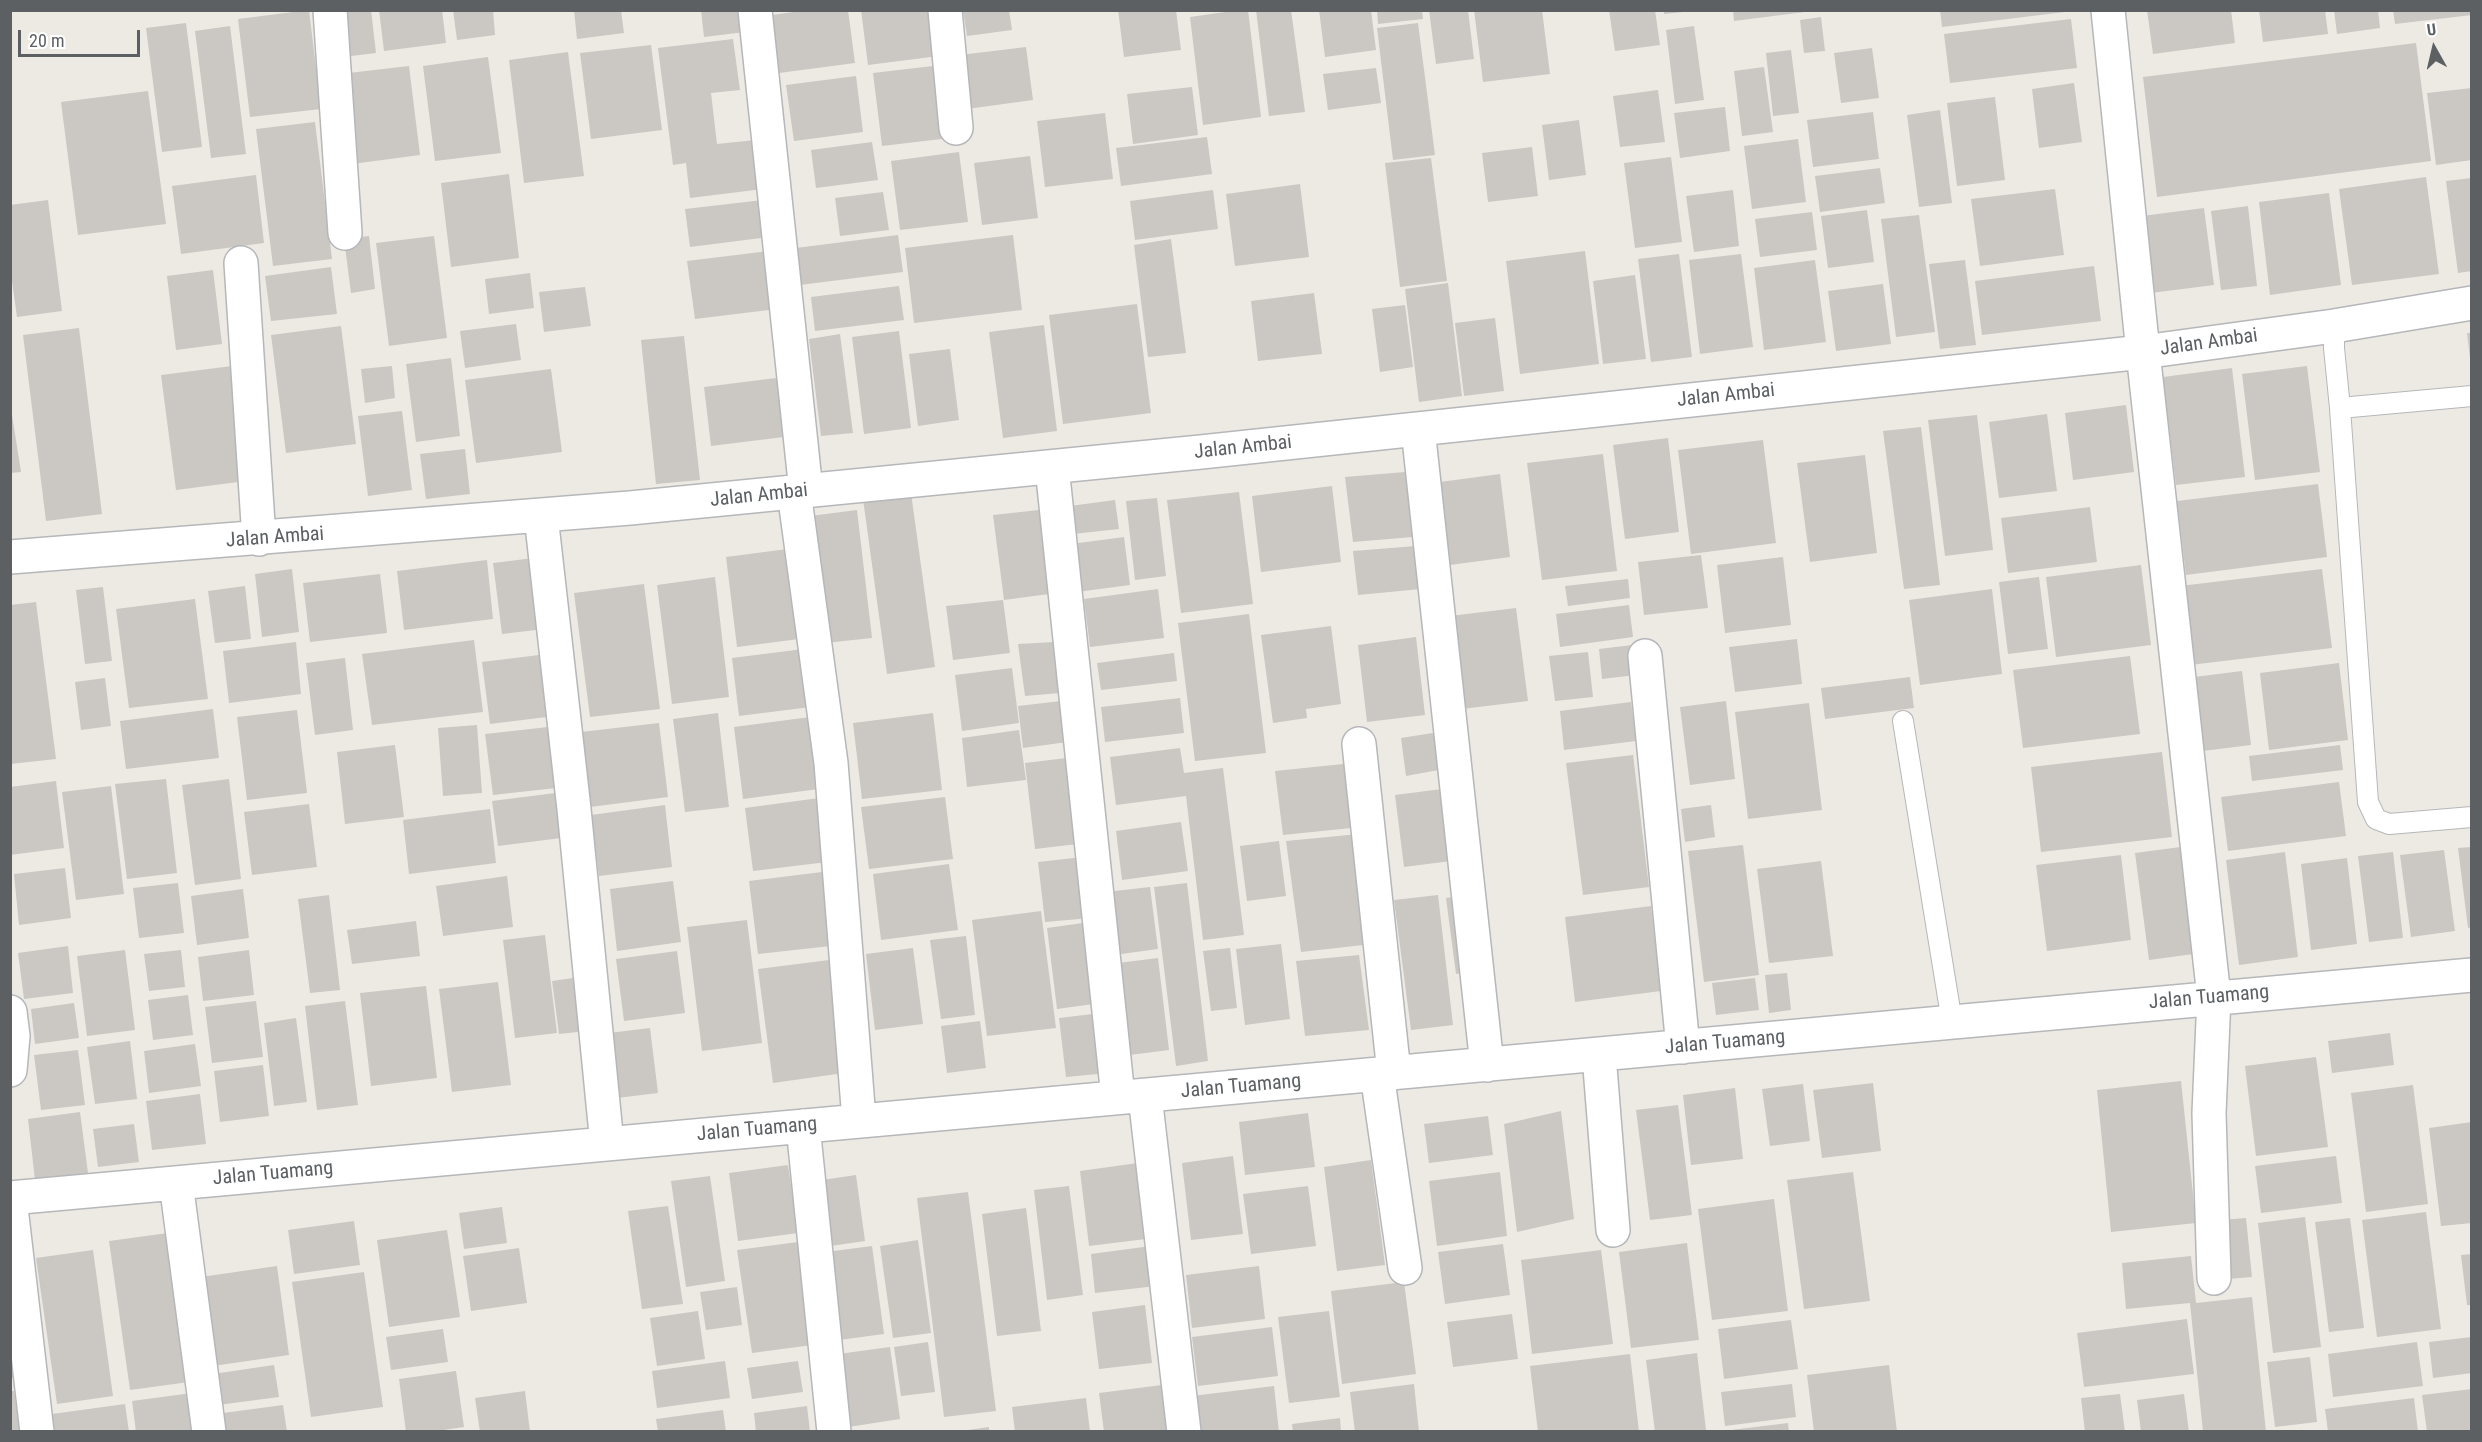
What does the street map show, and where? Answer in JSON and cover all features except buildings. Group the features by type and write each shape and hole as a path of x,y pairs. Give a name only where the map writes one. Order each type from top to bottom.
{"street":[{"path":"330,10 345,233"},
{"path":"755,10 800,491 831,763 859,1120"},
{"path":"945,10 956,128"},
{"path":"2108,10 2214,997 2209,1113 2214,1278"},
{"path":"242,263 259,539"},
{"name":"Jalan Ambai","path":"10,557 541,516 1418,429 2143,352 2334,326 2472,303"},
{"path":"1418,429 1486,1065"},
{"path":"1052,466 1131,1097 1184,1431"},
{"path":"541,516 574,809 607,1144"},
{"path":"1645,656 1683,1047"},
{"path":"1359,744 1385,1074 1405,1268"},
{"name":"Jalan Tuamang","path":"10,1199 2472,975"},
{"path":"10,1012 13,1036 10,1070"},
{"path":"1599,1055 1613,1230"},
{"path":"803,1126 834,1431"},
{"path":"176,1183 209,1431"},
{"path":"10,1199 37,1431"}],"lane":[{"path":"2334,326 2368,802 2376,819 2389,824 2472,817"},
{"path":"2340,408 2472,396"},
{"path":"1903,721 1952,1022"}]}
